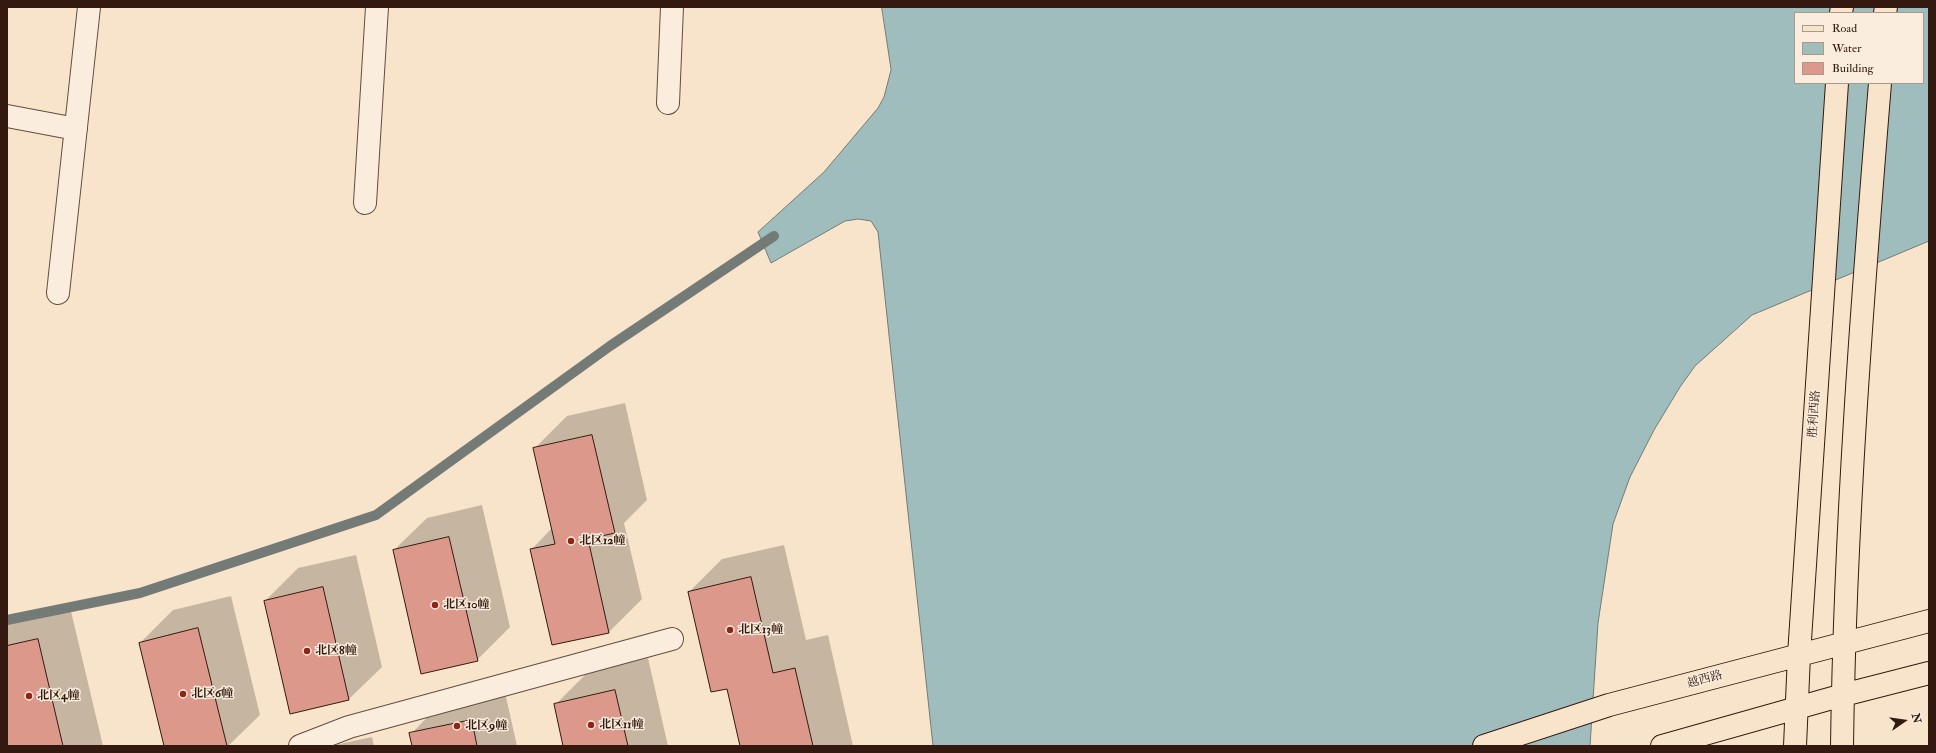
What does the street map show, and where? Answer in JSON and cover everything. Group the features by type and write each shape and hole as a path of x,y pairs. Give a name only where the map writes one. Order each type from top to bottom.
{"main road":[{"name":"胜利西路","path":"1795,746 1799,655 1837,84"},
{"path":"1842,746 1845,642 1861,314 1880,84"},
{"name":"越西路","path":"1484,746 1609,705 1929,621"},
{"path":"1662,746 1843,695 1929,673"}],"street":[{"path":"58,293 89,7"},
{"path":"365,203 377,7"},
{"path":"668,103 672,7"},
{"path":"7,116 76,129"},
{"path":"300,746 349,727 672,639"}],"water":[{"path":"882,7 1929,7 1929,241 1752,315 1695,366 1680,387 1654,430 1630,477 1613,524 1598,623 1590,746 933,746 878,232 871,221 858,219 845,221 771,263 758,232 824,172 878,108 884,97 891,70"}],"building":[{"name":"北区12幢","path":"592,435 615,533 588,539 609,633 552,645 530,549 555,544 533,448"},
{"name":"北区10幢","path":"449,537 478,661 421,674 393,550"},
{"name":"北区13幢","path":"751,577 773,673 795,668 813,746 740,746 727,689 711,692 688,592"},
{"name":"北区8幢","path":"323,587 349,700 290,714 264,601"},
{"name":"北区6幢","path":"198,628 227,746 164,746 139,643"},
{"name":"北区4幢","path":"38,639 63,746 7,746 7,646"},
{"name":"北区11幢","path":"615,690 628,746 563,746 554,704"},
{"name":"北区9幢","path":"472,720 477,746 412,746 409,733"}],"waterway":[{"path":"7,620 140,593 376,515 610,346 774,236"}],"place":[{"name":"北区12幢","path":"571,541"},
{"name":"北区10幢","path":"435,605"},
{"name":"北区13幢","path":"730,630"},
{"name":"北区8幢","path":"307,651"},
{"name":"北区6幢","path":"183,694"},
{"name":"北区4幢","path":"29,696"},
{"name":"北区11幢","path":"591,725"},
{"name":"北区9幢","path":"457,726"}]}
